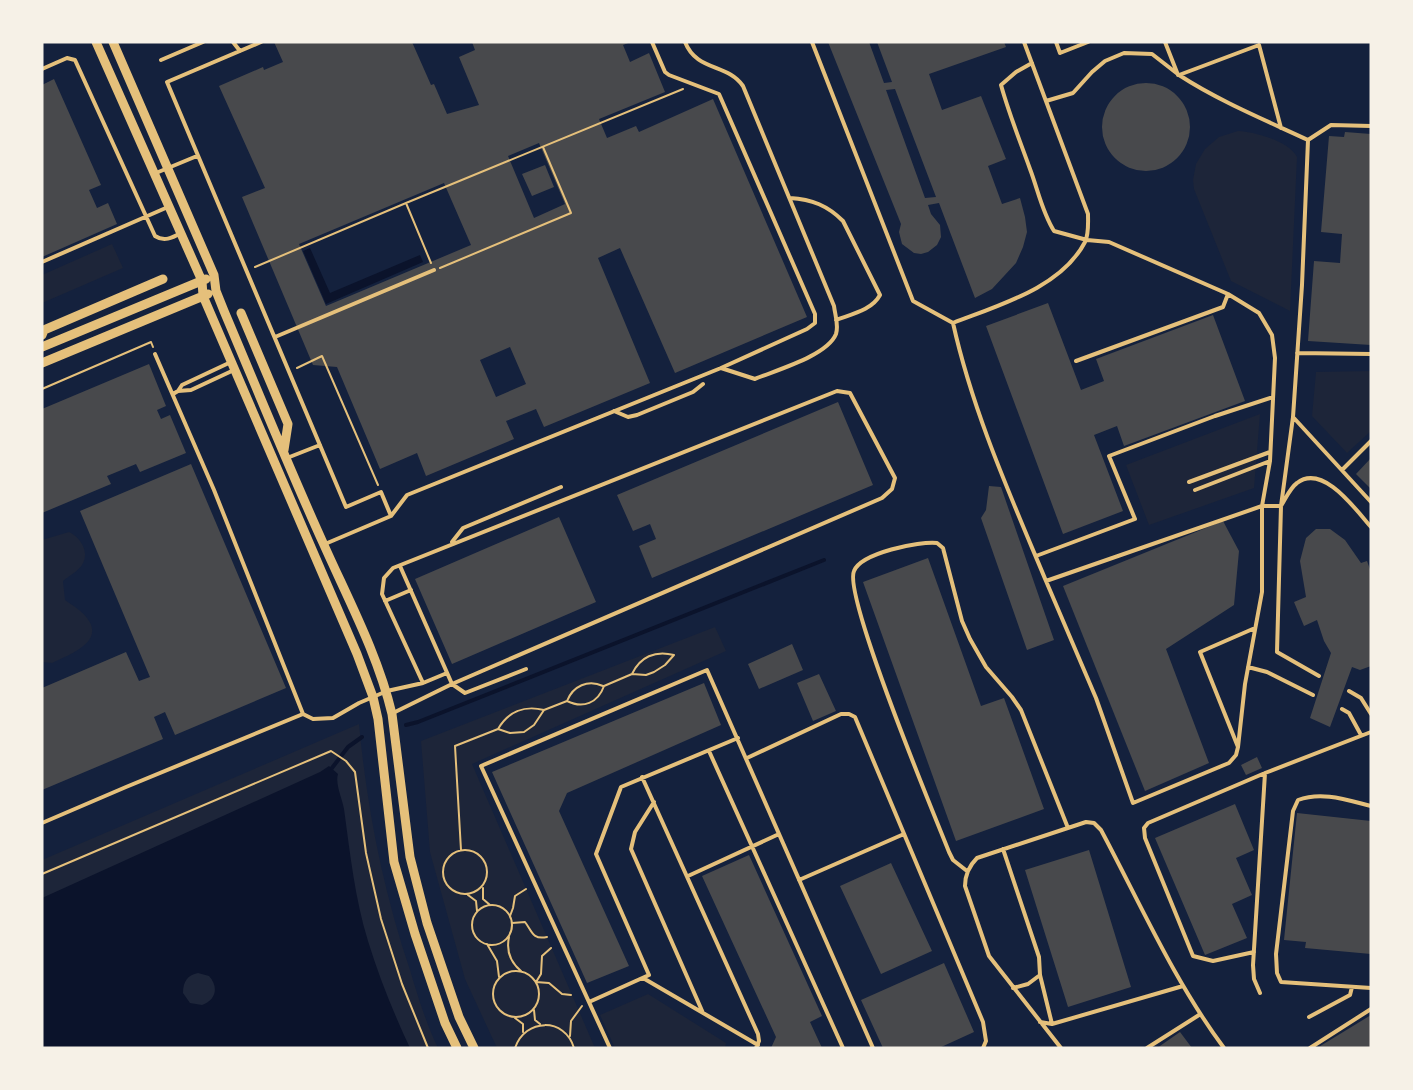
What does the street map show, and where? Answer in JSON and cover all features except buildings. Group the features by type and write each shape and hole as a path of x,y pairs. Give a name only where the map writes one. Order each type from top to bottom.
{"street":[{"path":"96,42 202,281 203,296 357,654 373,697 378,719 394,862 445,1023 457,1048"},
{"path":"113,42 214,275 216,291 387,691 410,857 428,923 459,1017 474,1048"},
{"path":"42,347 214,275"},
{"path":"42,335 44,330 163,279"},
{"path":"42,363 216,291"},
{"path":"241,313 288,424 285,454"}],"lane":[{"path":"161,60 203,42"},
{"path":"233,42 240,51"},
{"path":"261,42 254,43 167,82 346,507 381,492 391,516"},
{"path":"324,544 391,516 407,495 721,368 807,329 815,323 815,314 718,94 665,72 652,42"},
{"path":"685,42 696,59 732,75 743,86 834,306 838,326 836,335 818,353 755,379 721,368"},
{"path":"812,42 913,301 953,323 960,353 998,466 1096,698 1132,803 1229,763 1236,755 1248,667 1262,592 1262,506 1270,461 1275,358 1272,335 1259,313 1228,294 1109,242 1087,240 1054,231 1046,217 1001,85 1016,72 1032,63"},
{"path":"953,323 1027,294 1069,265 1087,240 1088,214 1024,42"},
{"path":"1056,42 1060,53 1088,42"},
{"path":"1165,42 1179,75"},
{"path":"1179,75 1258,43 1281,128"},
{"path":"1046,101 1073,93 1105,61 1124,53 1152,54 1199,88 1308,140"},
{"path":"42,69 67,58 75,60 155,236 165,240 181,233"},
{"path":"1308,140 1331,125 1371,126"},
{"path":"1308,140 1293,417 1281,506 1277,652 1319,676"},
{"path":"154,174 197,156"},
{"path":"790,198 819,203 843,221 880,295 868,308 836,320"},
{"path":"42,262 169,207"},
{"path":"275,338 434,270"},
{"path":"1076,361 1223,307 1228,294"},
{"path":"1297,353 1371,354"},
{"path":"156,354 175,393 303,714 313,719 333,718 387,691 423,683 447,673"},
{"path":"175,393 191,390 233,366"},
{"path":"175,393 182,385 233,366"},
{"path":"614,411 628,417 637,415 693,392 704,384"},
{"path":"392,714 452,684 882,498 892,489 895,478 850,393 837,391 393,568 384,578 381,589 423,683"},
{"path":"1036,556 1135,519 1109,456 1273,397"},
{"path":"1293,417 1371,502"},
{"path":"1342,470 1371,441"},
{"path":"285,454 320,445"},
{"path":"1189,482 1270,452"},
{"path":"1195,490 1270,461"},
{"path":"1281,506 1298,481 1320,478 1340,493 1371,527"},
{"path":"450,545 463,528 561,487"},
{"path":"1047,581 1262,506 1281,506"},
{"path":"967,871 953,860 948,852 867,642 852,577 857,565 882,553 919,542 941,545 945,552 962,621 970,639 986,667 1021,710 1068,828"},
{"path":"400,566 452,684 465,693 526,669"},
{"path":"385,602 411,590"},
{"path":"1238,747 1200,652 1255,628"},
{"path":"1248,667 1267,672 1313,695"},
{"path":"610,1048 481,766 707,670 873,1048"},
{"path":"1349,691 1361,698 1371,714"},
{"path":"1342,709 1349,713 1361,735"},
{"path":"42,823 303,714"},
{"path":"747,758 841,714 855,717 984,1022 986,1041 983,1048"},
{"path":"1254,952 1213,961 1194,956 1145,838 1144,828 1148,823 1265,773 1371,732"},
{"path":"589,1002 649,975 596,854 621,787 738,738"},
{"path":"709,751 843,1048"},
{"path":"1260,993 1254,979 1254,952 1265,773"},
{"path":"642,777 758,1034 757,1046 642,978"},
{"path":"1371,806 1334,797 1309,796 1298,800 1293,811 1276,954 1277,973 1281,982 1371,988"},
{"path":"654,802 635,832 631,849 703,1013"},
{"path":"1061,1048 989,956 965,886 967,871 977,858 1086,822 1094,823 1101,830 1199,1015 1224,1048"},
{"path":"688,876 778,834"},
{"path":"799,880 904,834"},
{"path":"1003,849 1039,957 1040,975 1052,1024"},
{"path":"1013,988 1028,984 1040,975"},
{"path":"1039,1022 1052,1024 1183,986"},
{"path":"1310,1017 1350,995 1352,987"},
{"path":"1310,1048 1371,1009"},
{"path":"1147,1048 1199,1015"}],"path":[{"path":"247,271 694,84"},
{"path":"406,203 434,270 571,213 543,147"},
{"path":"42,389 151,342 156,354"},
{"path":"312,362 322,356 381,492"},
{"path":"567,701 572,691 582,684 593,683 604,686 632,674 646,675 660,670 674,655 660,653 647,657 638,664 632,674"},
{"path":"461,850 454,747 498,729 506,718 516,711 530,708 544,710 567,701 578,705 590,703 599,696 604,686"},
{"path":"498,729 510,733 524,732 534,726 544,710"},
{"path":"42,874 322,753 331,751 337,753 355,772 357,778 366,853 381,919 402,984 428,1048"},
{"path":"490,905 483,898 483,886 488,874 486,862 477,853 461,850 448,858 443,876 449,887 466,894 478,905 473,919 473,932 481,942 487,944 499,944 509,935"},
{"path":"466,894 473,893 483,886"},
{"path":"510,916 515,896 525,889"},
{"path":"476,914 490,905 501,907 510,916 512,923 507,942 509,955 516,967 536,982 539,995 533,1016 540,1024"},
{"path":"512,923 525,922 532,935 539,938 547,937"},
{"path":"487,944 496,961 499,977 492,993 495,1004 502,1013 523,1024 522,1035"},
{"path":"536,982 541,974 542,956 551,948"},
{"path":"499,977 510,971 521,971"},
{"path":"536,982 549,984 562,994 571,995"},
{"path":"574,1048 570,1038 570,1027 574,1016 583,1005 589,1002"},
{"path":"513,1017 525,1015 535,1007"},
{"path":"515,1048 522,1035 533,1026 540,1024 554,1025 570,1038"}],"shaded area":[{"path":"1238,131 1262,135 1279,142 1293,151 1297,157 1290,311 1231,281 1194,189 1196,164 1205,149 1219,137"},
{"path":"112,244 123,268 42,303 42,275"},
{"path":"310,248 330,293 420,255 423,262 326,304 303,251"},
{"path":"1371,371 1371,431 1347,453 1312,416 1316,372"},
{"path":"1260,414 1254,488 1149,525 1126,465"},
{"path":"69,532 83,546 85,555 80,567 63,581 65,600 87,618 92,626 92,634 88,641 75,652 52,663 42,662 42,540"},
{"path":"715,627 726,651 472,764 595,1048 497,1048 465,979 430,852 421,741"},
{"path":"359,724 377,849 384,879 419,1000 438,1048 42,1048 42,860"},
{"path":"329,766 338,774 338,787 344,809 353,876 363,925 382,982 410,1048 42,1048 42,898","holes":["198,973 209,976 215,989 213,997 202,1005 190,1003 183,993 187,979"]},
{"path":"648,994 726,1043 725,1048 615,1048 600,1015"}],"waterway":[{"path":"406,725 824,560"},
{"path":"332,768 348,747 362,737"}]}
